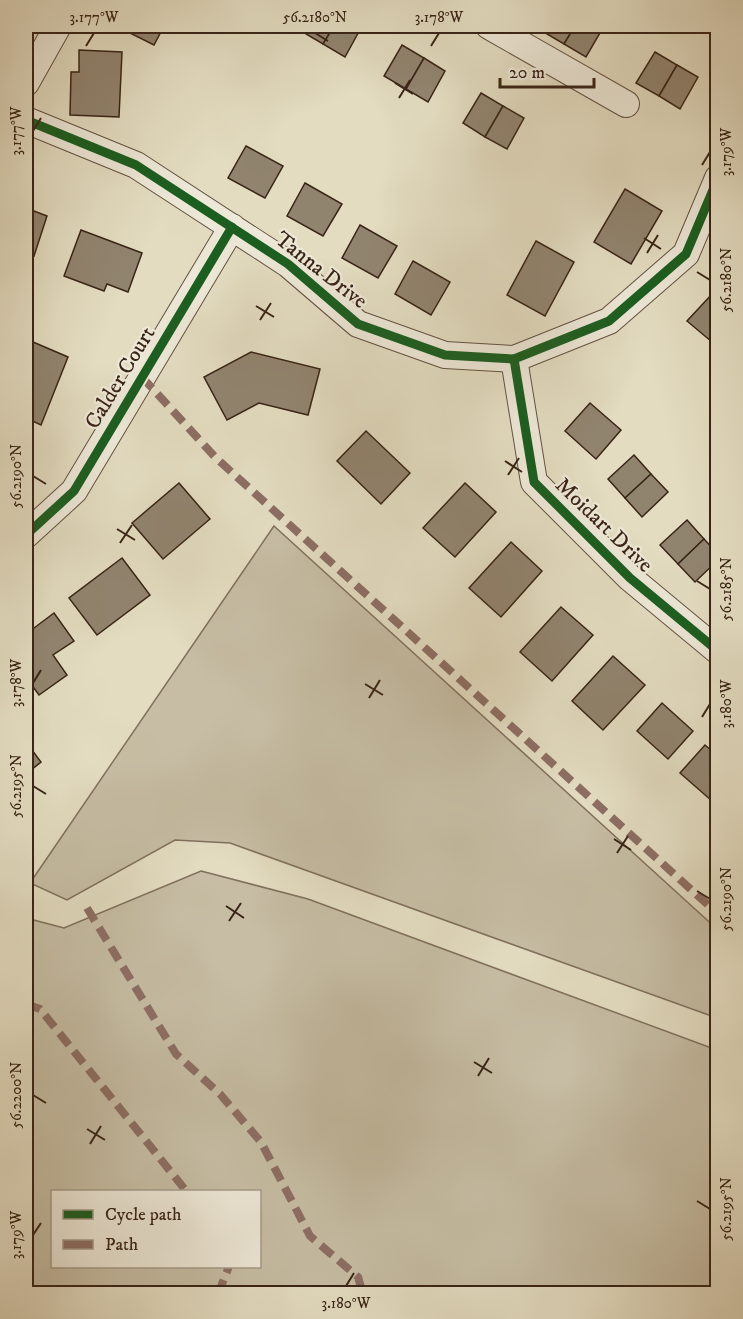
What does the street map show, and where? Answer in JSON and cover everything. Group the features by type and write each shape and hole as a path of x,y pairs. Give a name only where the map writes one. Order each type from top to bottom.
{"street":[{"path":"26,83 57,26"},
{"path":"489,26 626,104"},
{"name":"Tanna Drive","path":"26,120 136,165 288,264 358,324 444,355 514,359 609,321 686,254 717,178"},
{"name":"Calder Court","path":"26,535 74,490 232,227"},
{"name":"Moidart Drive","path":"514,359 534,482 630,578 717,651"}],"shaded area":[{"path":"274,526 717,929 717,1018 230,843 175,840 67,900 30,883"},
{"path":"201,871 308,899 717,1050 717,1293 26,1293 26,918 64,928"}],"building":[{"path":"116,26 164,26 154,45"},
{"path":"304,26 334,26 323,44 301,31"},
{"path":"334,26 362,26 345,57 323,44"},
{"path":"546,26 575,26 564,44 542,31"},
{"path":"575,26 604,26 586,57 564,44"},
{"path":"402,45 424,58 406,89 384,76"},
{"path":"79,50 122,52 119,117 70,115 71,72 79,72"},
{"path":"655,52 677,65 659,96 636,83"},
{"path":"424,58 445,71 428,102 406,89"},
{"path":"677,65 698,77 680,109 659,96"},
{"path":"481,93 503,106 485,137 463,123"},
{"path":"503,106 524,118 507,149 485,137"},
{"path":"246,146 283,166 265,198 228,178"},
{"path":"305,183 342,204 323,236 287,216"},
{"path":"625,189 662,211 631,264 594,242"},
{"path":"26,208 47,216 34,256 26,253"},
{"path":"360,225 397,246 378,278 342,258"},
{"path":"81,230 142,253 128,292 107,284 104,291 64,276"},
{"path":"536,241 574,262 545,316 507,295"},
{"path":"413,261 450,282 431,315 395,294"},
{"path":"713,293 718,297 718,347 687,321"},
{"path":"26,339 68,357 41,425 26,418"},
{"path":"251,352 320,369 308,415 259,403 227,420 204,377"},
{"path":"590,403 621,430 596,459 565,431"},
{"path":"366,431 410,473 381,504 337,461"},
{"path":"634,455 651,474 625,498 608,479"},
{"path":"651,474 668,492 642,517 625,498"},
{"path":"179,483 210,519 163,559 132,523"},
{"path":"465,483 496,512 455,557 423,528"},
{"path":"687,520 704,539 678,564 660,545"},
{"path":"704,539 718,554 718,560 695,582 678,564"},
{"path":"511,542 542,571 501,617 469,588"},
{"path":"122,558 150,595 97,635 69,598"},
{"path":"561,607 593,635 552,681 520,652"},
{"path":"54,613 74,641 53,655 67,675 39,695 26,677 26,634"},
{"path":"613,656 645,685 603,730 572,701"},
{"path":"662,703 693,731 668,759 637,731"},
{"path":"26,742 41,762 26,774"},
{"path":"705,745 718,756 718,794 712,801 680,773"}],"marked path":[{"path":"142,377 215,457 718,914"},
{"path":"87,908 176,1054 220,1094 261,1142 310,1236 358,1277 363,1294"},
{"path":"26,1004 40,1009 185,1190"},
{"path":"218,1294 228,1268"}],"cycle path":[{"path":"26,120 136,165 288,264 358,324 445,355 514,359 609,321 686,254 718,178"},
{"path":"26,535 74,491 232,227"},
{"path":"514,359 534,482 630,578 718,651"}]}
